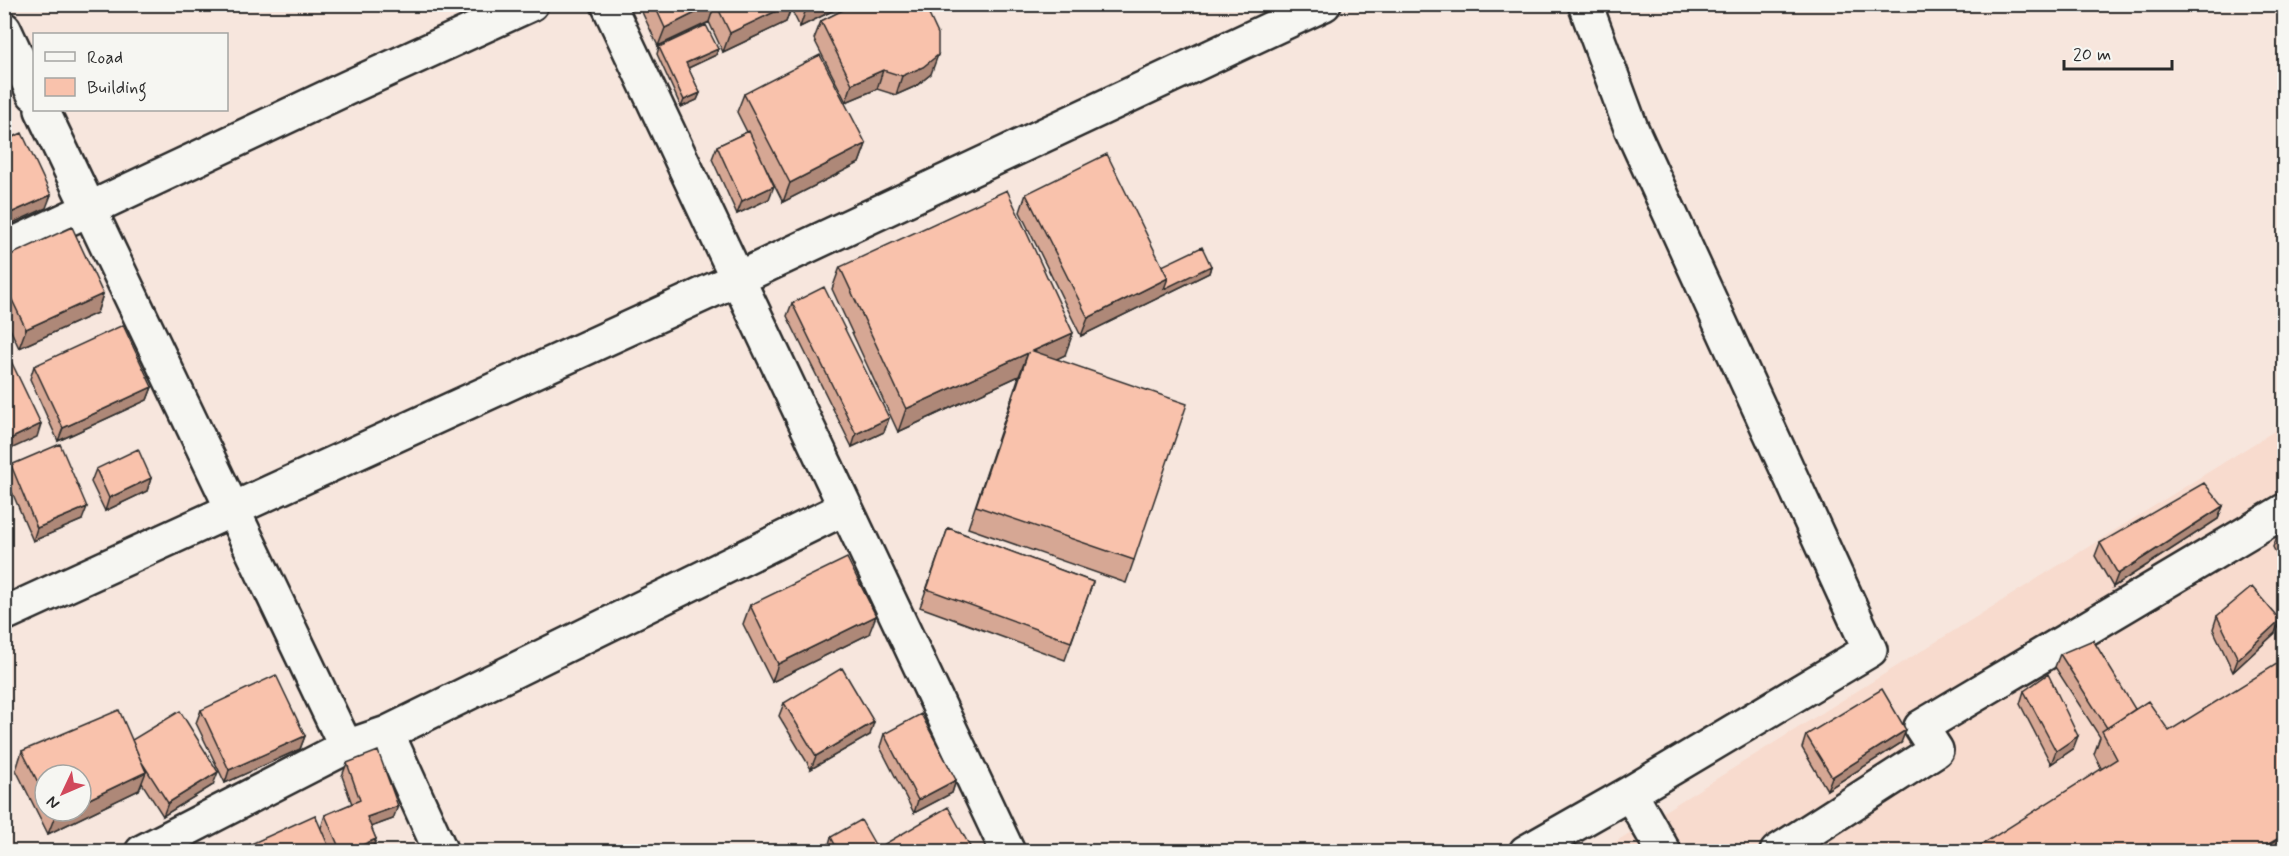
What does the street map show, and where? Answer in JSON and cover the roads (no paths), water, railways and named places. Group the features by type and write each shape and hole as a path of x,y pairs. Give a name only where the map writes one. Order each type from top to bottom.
{"street":[{"path":"4,249 531,4"},
{"path":"608,4 1008,852"},
{"path":"4,614 739,278 1324,4"},
{"path":"1526,852 1870,650 1631,128 1585,4"},
{"path":"4,29 33,92"},
{"path":"42,111 346,747"},
{"path":"142,852 346,747 387,733 845,508"},
{"path":"1777,852 1935,750 1921,727 2284,511"},
{"path":"387,733 441,852"},
{"path":"1630,793 1665,852"}]}
